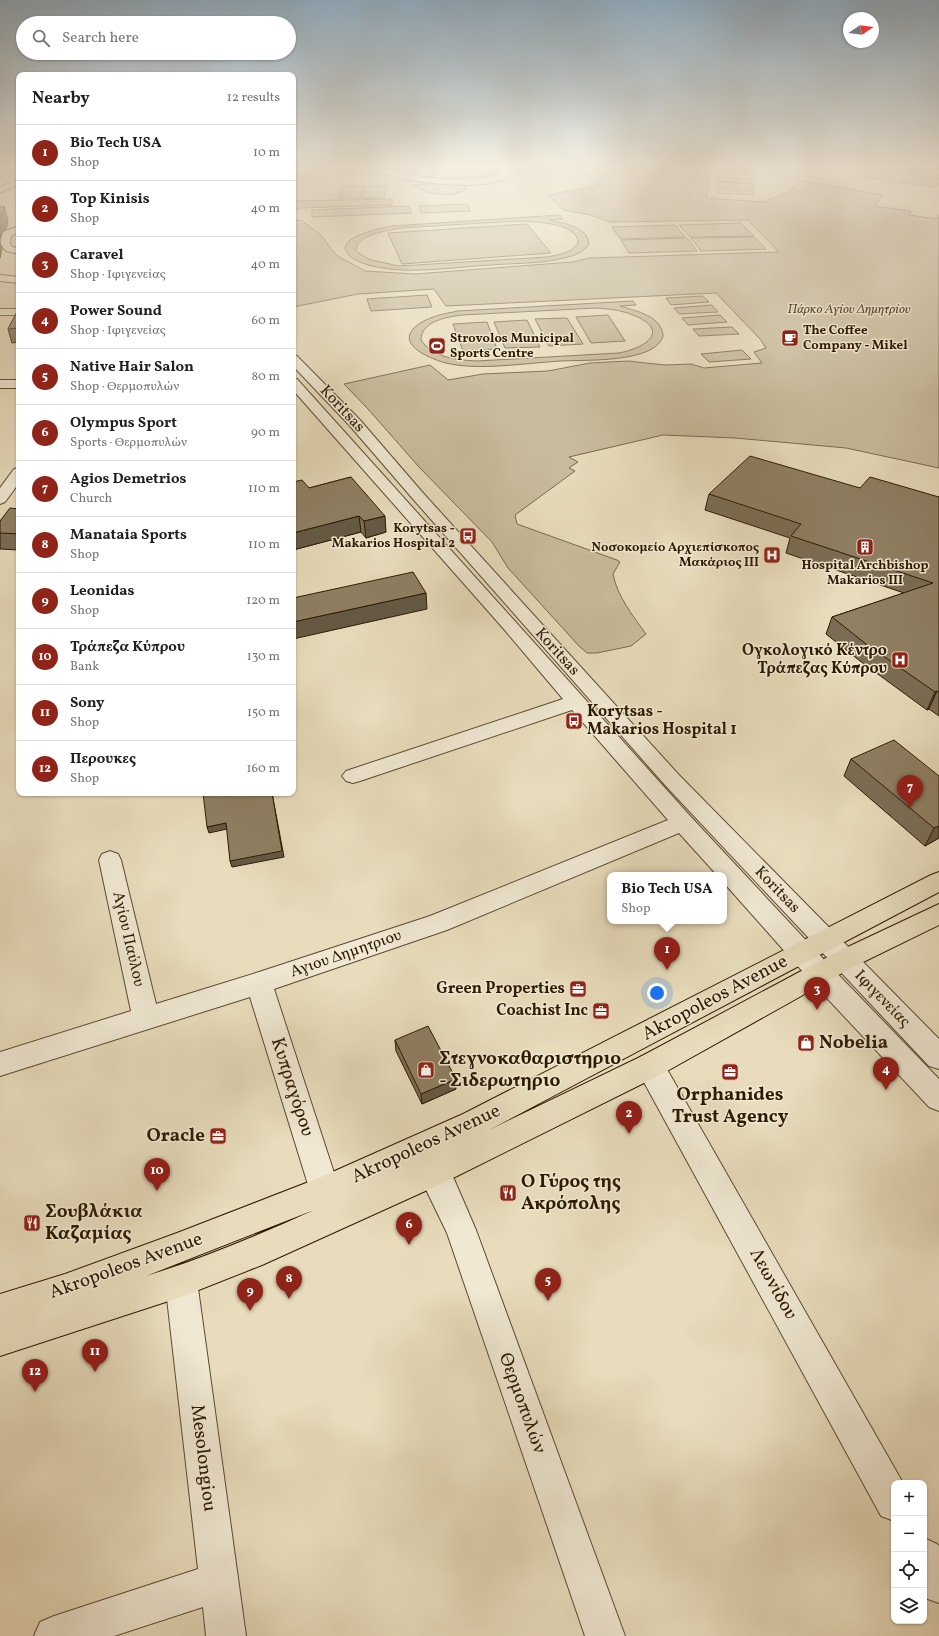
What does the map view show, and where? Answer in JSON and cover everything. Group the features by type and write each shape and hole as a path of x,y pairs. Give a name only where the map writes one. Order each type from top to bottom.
{"main road":[{"path":"825,940 939,881"},
{"name":"Akropoleos Avenue","path":"0,1310 73,1287 177,1249 325,1191 822,962 939,914"},
{"name":"Akropoleos Avenue","path":"0,1339 181,1281 251,1254 433,1173 650,1066 822,962"}],"street":[{"path":"5,241 5,244 9,250 16,251"},
{"path":"0,278 16,280"},
{"path":"0,312 16,312"},
{"name":"Koritsas","path":"296,362 356,423 418,496 672,780 825,940"},
{"path":"0,384 16,384"},
{"name":"Koritsas","path":"296,386 420,533 576,702 683,823 822,962"},
{"path":"0,499 16,476"},
{"path":"353,776 576,702"},
{"name":"Αγιου Δημητριου","path":"0,1064 259,983 438,923 683,823"},
{"name":"Αγίου Παύλου","path":"110,860 146,1018"},
{"name":"Ιφιγενείας","path":"825,940 822,962 939,1098"},
{"name":"Ιφιγενείας","path":"822,962 939,1057"},
{"name":"Κυπραγόρου","path":"259,983 325,1191"},
{"name":"Λεωνίδου","path":"650,1066 891,1498"},
{"name":"Θερμοπυλών","path":"433,1173 443,1190 461,1230 605,1636"},
{"name":"Mesolongiou","path":"181,1281 226,1636"},
{"path":"927,1562 939,1584"},
{"path":"54,1636 219,1582"}],"green space":[{"name":"Πάρκο Αγίου Δημητρίου","path":"296,241 326,241 336,255 365,271 415,274 572,262 590,258 779,252 769,241 939,241 939,468 846,448 735,438 663,435 569,457 578,462 569,468 575,471 515,515 517,524 620,562 613,574 615,582 626,606 646,634 631,646 597,653 587,653 579,646 508,568 492,542 419,467 344,384 430,365 448,380 483,374 548,371 590,363 628,361 665,365 691,364 704,368 762,363 754,352 766,348 760,339 716,293 446,306 434,289 358,294 296,306"},
{"path":"349,241 360,241 358,243 356,250 360,254 371,260 399,266 547,257 572,249 578,243 578,241 589,241 589,244 578,254 555,260 431,270 401,270 372,266 356,260 348,254 345,248"},
{"path":"392,241 541,241 551,253 402,264"},
{"path":"622,241 690,241 697,251 629,253"},
{"path":"694,241 758,241 766,249 701,251"},
{"path":"427,295 432,307 371,311 367,299"},
{"path":"703,296 709,302 671,305 666,298"},
{"path":"633,301 636,305 620,306 641,312 654,319 662,330 663,337 661,341 652,349 627,357 503,366 473,366 446,363 433,359 413,346 410,341 410,335 418,324 434,316 458,311","holes":["596,308 615,310 633,315 645,321 651,327 653,333 645,343 629,351 619,353 477,361 446,357 432,351 421,340 425,328 430,324 442,319 456,316"]},
{"path":"712,305 718,312 679,314 674,308"},
{"path":"608,315 625,341 591,343 576,317"},
{"path":"720,315 727,322 688,325 682,318"},
{"path":"567,318 583,344 549,346 535,319"},
{"path":"527,320 540,347 505,348 494,322"},
{"path":"487,322 497,349 463,351 453,324"},
{"path":"732,327 739,334 699,336 693,329"},
{"path":"742,350 751,359 709,362 701,354"}],"building":[{"path":"16,314 16,328 8,329"},
{"path":"750,456 860,488 870,477 939,497 939,692 935,692 866,644 832,617 933,583 791,536 801,524 709,494"},
{"path":"351,477 385,516 364,521 359,516 296,532 296,481 302,480 309,488"},
{"path":"10,508 16,509 16,534 0,533 0,521"},
{"path":"413,572 426,593 296,621 296,597"},
{"path":"894,740 939,776 939,826 934,828 851,759"},
{"path":"203,796 273,796 282,851 230,861 226,823 207,827"},
{"name":"Στεγνοκαθαριστηριο - Σιδερωτηριο","path":"428,1026 456,1079 421,1094 395,1040"}],"place":[{"name":"The Coffee Company - Mikel","path":"790,338"},
{"name":"Strovolos Municipal Sports Centre","path":"437,346"},
{"name":"Korytsas - Makarios Hospital 2","path":"468,536"},
{"name":"Hospital Archbishop Makarios III","path":"865,547"},
{"name":"Νοσοκομείο Αρχιεπίσκοπος Μακάριος ΙΙΙ","path":"772,555"},
{"name":"Ογκολογικό Κέντρο Τράπεζας Κύπρου","path":"900,660"},
{"name":"Korytsas - Makarios Hospital 1","path":"574,721"},
{"name":"Agios Demetrios","path":"910,808"},
{"name":"Bio Tech USA","path":"667,970"},
{"name":"Green Properties","path":"578,989"},
{"name":"Caravel","path":"817,1010"},
{"name":"Coachist Inc","path":"601,1011"},
{"name":"Nobelia","path":"806,1043"},
{"name":"Στεγνοκαθαριστηριο - Σιδερωτηριο","path":"426,1070"},
{"name":"Orphanides Trust Agency","path":"730,1072"},
{"name":"Power Sound","path":"886,1090"},
{"name":"Top Kinisis","path":"629,1134"},
{"name":"Oracle","path":"218,1136"},
{"name":"Τράπεζα Κύπρου","path":"157,1191"},
{"name":"Ο Γύρος της Ακρόπολης","path":"508,1193"},
{"name":"Σουβλάκια Καζαμίας","path":"32,1223"},
{"name":"Olympus Sport","path":"409,1245"},
{"name":"Manataia Sports","path":"289,1299"},
{"name":"Native Hair Salon","path":"548,1301"},
{"name":"Leonidas","path":"250,1311"},
{"name":"Sony","path":"95,1372"},
{"name":"Περουκες","path":"35,1392"}]}
